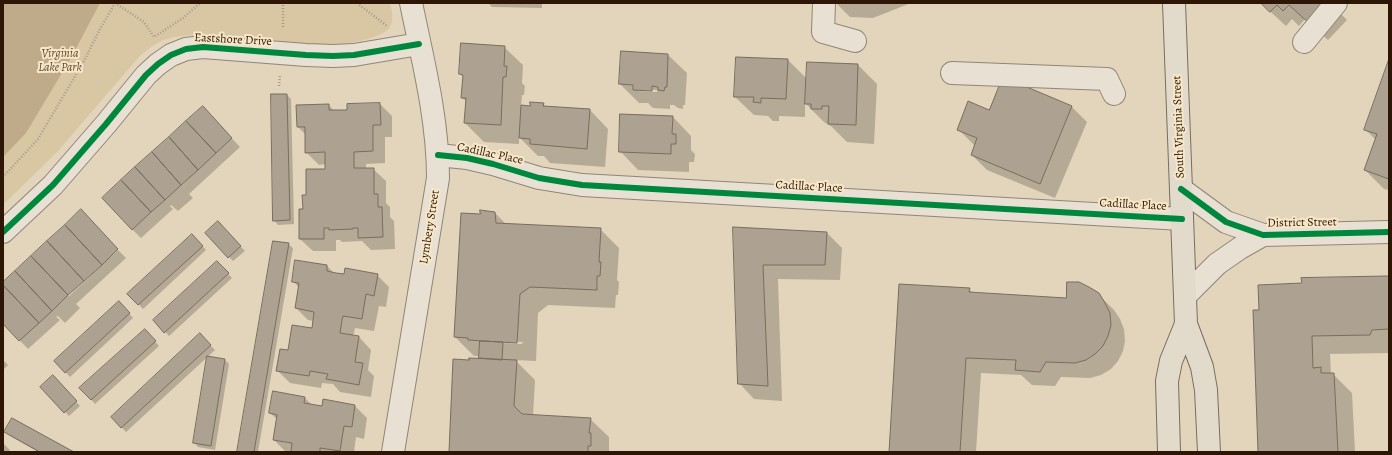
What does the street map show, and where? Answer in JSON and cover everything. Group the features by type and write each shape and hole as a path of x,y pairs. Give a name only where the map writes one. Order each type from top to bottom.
{"main road":[{"name":"South Virginia Street","path":"1174,3 1186,324 1202,367 1206,390 1208,452"},
{"name":"South Virginia Street","path":"1169,452 1167,381 1171,361 1186,324"}],"street":[{"name":"Lymbery Street","path":"393,452 438,178 438,155 432,108 411,3"},
{"path":"824,3 823,32 855,41"},
{"path":"1304,42 1336,3"},
{"name":"Eastshore Drive","path":"3,232 53,185 102,129 146,75 158,64 172,55 186,49 204,47 333,56 361,54 419,44"},
{"path":"952,73 1107,79 1114,94"},
{"name":"Cadillac Place","path":"438,155 467,158 539,178 582,185 1182,219"},
{"name":"District Street","path":"1181,189 1226,222 1263,235 1389,232"},
{"name":"District Street","path":"1185,296 1216,264 1263,235"}],"path":[{"path":"3,177 38,140 84,62 115,3 144,22 154,37 183,18 200,3"},
{"path":"283,3 283,27"},
{"path":"357,3 387,26"},
{"path":"279,86 280,75"}],"green space":[{"name":"Virginia Lake Park","path":"3,3 390,3 392,18 390,27 382,34 360,41 342,44 287,43 197,35 179,36 158,43 138,58 58,151 3,205"}],"shaded area":[{"path":"3,3 100,3 72,56 26,133 3,157"}],"building":[{"path":"1261,3 1332,3 1312,26 1289,5 1283,11 1277,5 1270,12"},
{"path":"461,43 505,46 504,66 507,66 506,77 503,77 501,125 464,123 466,98 461,98 463,75 459,74"},
{"path":"621,51 668,54 667,87 665,87 664,91 658,90 658,87 652,86 652,91 633,90 633,85 619,84"},
{"path":"736,57 788,59 786,99 761,98 761,103 753,102 754,97 734,97"},
{"path":"1389,59 1389,179 1364,170 1377,134 1364,130"},
{"path":"807,62 858,64 856,125 828,124 829,106 822,106 822,109 811,109 811,104 805,104"},
{"path":"1003,77 1072,106 1040,184 971,155 977,138 957,130 968,101 989,110"},
{"path":"271,94 287,94 290,220 273,221"},
{"path":"530,102 544,103 543,106 590,109 587,149 530,144 530,139 519,138 521,105 530,106"},
{"path":"380,103 381,125 373,125 373,151 354,152 354,168 374,168 374,194 378,194 378,207 382,207 383,237 358,238 358,228 329,230 329,228 324,228 324,239 299,239 299,209 303,209 302,195 306,195 306,169 325,169 325,152 305,153 305,127 297,127 296,105 329,104 329,110 347,110 347,104"},
{"path":"203,106 232,138 216,153 186,121"},
{"path":"620,114 673,116 672,134 676,134 676,144 671,144 671,154 619,152"},
{"path":"186,121 216,153 198,170 169,137"},
{"path":"169,137 198,170 181,185 152,152"},
{"path":"152,152 181,185 165,200 135,167"},
{"path":"135,167 165,200 151,212 121,180"},
{"path":"121,180 151,212 132,230 102,198"},
{"path":"81,209 118,249 102,265 65,225"},
{"path":"480,210 495,212 496,223 601,228 599,262 601,262 600,276 597,276 597,290 530,287 520,294 517,343 468,340 468,338 454,337 461,213 480,214"},
{"path":"218,221 241,246 228,258 205,233"},
{"path":"65,225 102,265 84,281 47,241"},
{"path":"733,227 827,232 825,265 763,265 768,386 738,384"},
{"path":"192,234 203,246 138,305 127,294"},
{"path":"47,241 84,281 68,295 31,256"},
{"path":"273,241 289,243 254,452 237,452"},
{"path":"31,256 68,295 52,311 15,271"},
{"path":"295,260 327,265 327,271 336,273 344,274 345,268 378,274 374,296 366,294 362,319 343,316 342,320 340,333 359,336 355,362 363,363 359,385 326,379 328,374 310,371 309,376 276,371 280,349 288,350 292,325 312,328 314,312 295,308 299,283 292,282"},
{"path":"217,261 229,273 164,333 153,320"},
{"path":"15,271 52,311 39,323 3,285 3,282"},
{"path":"1389,276 1389,329 1372,330 1370,335 1312,336 1313,368 1321,367 1321,373 1334,373 1338,452 1258,452 1253,310 1259,310 1258,285 1302,283 1301,278"},
{"path":"1067,282 1079,282 1099,293 1110,313 1111,325 1108,336 1103,346 1095,354 1086,360 1075,363 1046,362 1040,372 1015,370 1016,360 966,358 960,452 889,452 899,284 970,288 969,292 1066,298"},
{"path":"3,285 39,323 19,341 3,324"},
{"path":"119,301 130,313 65,373 54,361"},
{"path":"145,329 156,341 91,400 79,388"},
{"path":"200,333 211,345 121,428 111,417"},
{"path":"480,341 503,342 502,360 479,358"},
{"path":"207,356 225,359 211,446 193,443"},
{"path":"469,358 517,360 514,406 522,414 591,418 589,433 591,433 591,446 588,446 588,452 449,452 453,359 469,360"},
{"path":"53,375 77,401 64,413 40,387"},
{"path":"273,391 305,397 304,403 322,406 323,399 355,405 352,427 344,426 340,451 320,448 320,452 291,452 292,443 273,440 277,415 269,413"},
{"path":"12,418 74,452 40,452 4,432"}],"cycle path":[{"path":"3,232 53,185 146,75 171,55 186,49 203,47 333,56 354,55 419,44"},
{"path":"438,155 467,158 539,178 582,185 1182,219"},
{"path":"1181,189 1226,222 1263,235 1389,232"}]}
